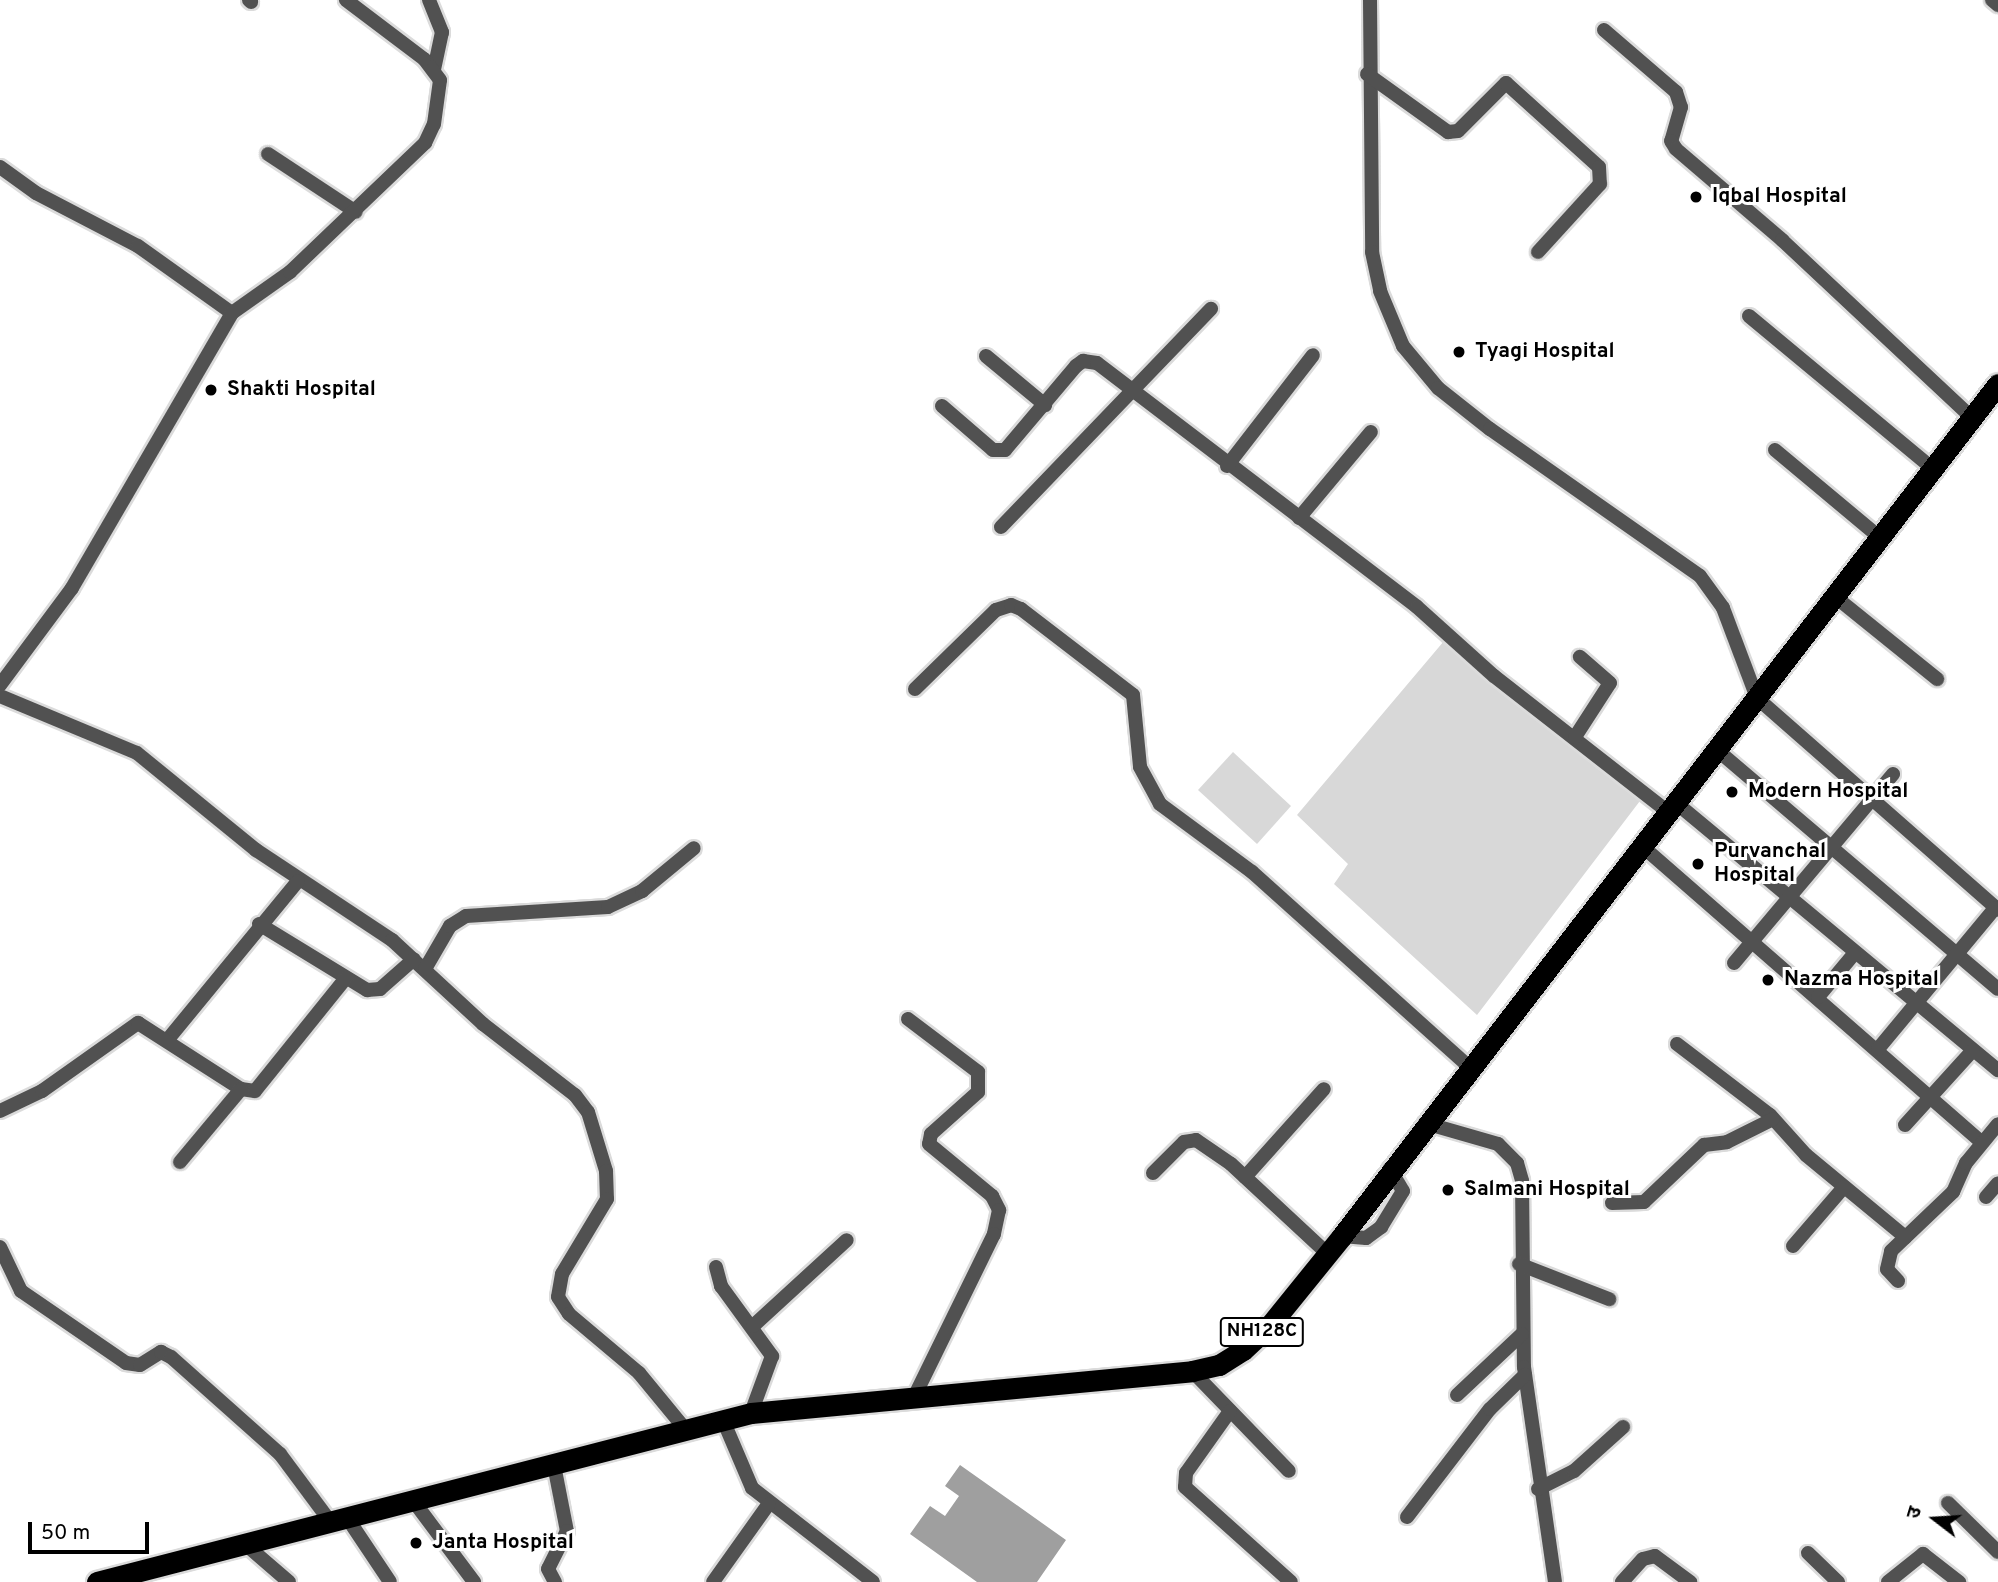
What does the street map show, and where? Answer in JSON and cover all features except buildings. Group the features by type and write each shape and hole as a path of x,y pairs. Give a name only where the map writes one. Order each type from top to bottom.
{"highway":[{"name":"NH128C","path":"97,1582 751,1413 916,1393 1192,1371 1219,1364 1243,1350 1328,1254 1468,1066 1642,846 1998,384"}],"street":[{"path":"346,0 434,70"},
{"path":"0,685 72,588 232,313 290,272 356,212 425,143 440,95 434,70 442,32 429,0"},
{"path":"1370,0 1367,74 1372,252 1380,291 1402,346 1438,388 1490,429 1700,576 1723,608 1757,698 1997,909 1878,1049"},
{"path":"1992,0 1998,5"},
{"path":"1604,30 1676,92 1681,107 1671,141 1676,149 1782,240 1972,418"},
{"path":"1367,74 1448,132 1458,131 1506,83 1599,167 1600,184 1538,252"},
{"path":"268,155 356,212"},
{"path":"0,167 36,193 138,246 232,313"},
{"path":"1001,527 1211,309"},
{"path":"1749,316 1931,468"},
{"path":"1227,466 1313,355"},
{"path":"986,356 1045,405"},
{"path":"942,406 999,452 1013,445 1083,360 1097,363 1130,394 1299,518 1575,737 1671,807 1998,1070"},
{"path":"1299,518 1371,432"},
{"path":"1775,450 1879,537"},
{"path":"1833,595 1937,679"},
{"path":"915,689 996,610 1021,609 1133,695 1140,767 1160,804 1252,872 1468,1066"},
{"path":"1575,737 1610,682 1580,657"},
{"path":"0,696 137,752 298,881 414,959 483,1024 575,1095 588,1112 606,1171 607,1199 562,1274 558,1297 569,1314 639,1373 686,1430"},
{"path":"1716,750 1998,989"},
{"path":"1734,963 1893,774"},
{"path":"1642,846 1754,940 1982,1143"},
{"path":"425,969 450,926 466,916 608,906 642,891 694,848"},
{"path":"169,1038 259,924 298,881"},
{"path":"259,924 346,978 375,991 414,959"},
{"path":"1818,997 1854,954"},
{"path":"0,1111 42,1091 132,1024 145,1024 169,1038 240,1089 261,1087 346,978"},
{"path":"908,1019 978,1072 978,1092 931,1134 929,1144 992,1196 999,1210 994,1234 916,1393"},
{"path":"1677,1044 1773,1119 1844,1187 1905,1237"},
{"path":"1905,1125 1973,1050"},
{"path":"180,1163 240,1089"},
{"path":"1245,1177 1324,1089"},
{"path":"1612,1203 1644,1202 1704,1145 1727,1142 1773,1119"},
{"path":"1425,1124 1498,1144 1517,1163 1524,1200 1519,1264 1525,1375 1538,1489 1555,1582"},
{"path":"1898,1281 1886,1262 1905,1237 1952,1192 1982,1143 1998,1124"},
{"path":"1153,1173 1188,1139 1207,1146 1245,1177 1328,1254"},
{"path":"1986,1197 1998,1183"},
{"path":"1793,1246 1844,1187"},
{"path":"753,1326 848,1240"},
{"path":"0,1247 21,1291 127,1363 140,1365 161,1352 171,1357 280,1454 338,1518 390,1582"},
{"path":"1519,1264 1609,1298"},
{"path":"716,1267 721,1286 753,1326 772,1356 751,1413"},
{"path":"1457,1395 1522,1334"},
{"path":"1192,1371 1289,1471"},
{"path":"1407,1517 1490,1409 1525,1375"},
{"path":"1230,1411 1186,1473 1185,1487 1291,1582"},
{"path":"723,1420 744,1477 768,1505 873,1582"},
{"path":"1538,1489 1574,1471 1623,1427"},
{"path":"554,1465 567,1531 548,1569 555,1582"},
{"path":"412,1499 434,1536 474,1582"},
{"path":"1948,1503 1998,1552"},
{"path":"718,1580 768,1505"},
{"path":"245,1544 289,1582"},
{"path":"1808,1553 1838,1582"},
{"path":"1888,1582 1923,1554 1937,1559 1959,1582"},
{"path":"1622,1582 1648,1556 1662,1559 1690,1582"}],"shaded area":[{"path":"1444,641 1646,793 1477,1015 1334,884 1348,864 1297,815"},
{"path":"1233,752 1291,806 1257,844 1198,790"},
{"path":"960,1465 1066,1540 1037,1582 977,1582 910,1534 930,1506 945,1516 959,1496 945,1486"}],"place":[{"name":"Iqbal Hospital","path":"1696,197"},
{"name":"Tyagi Hospital","path":"1459,352"},
{"name":"Shakti Hospital","path":"211,390"},
{"name":"Modern Hospital","path":"1732,792"},
{"name":"Purvanchal Hospital","path":"1698,864"},
{"name":"Nazma Hospital","path":"1768,980"},
{"name":"Salmani Hospital","path":"1448,1190"},
{"name":"Janta Hospital","path":"416,1543"}]}
